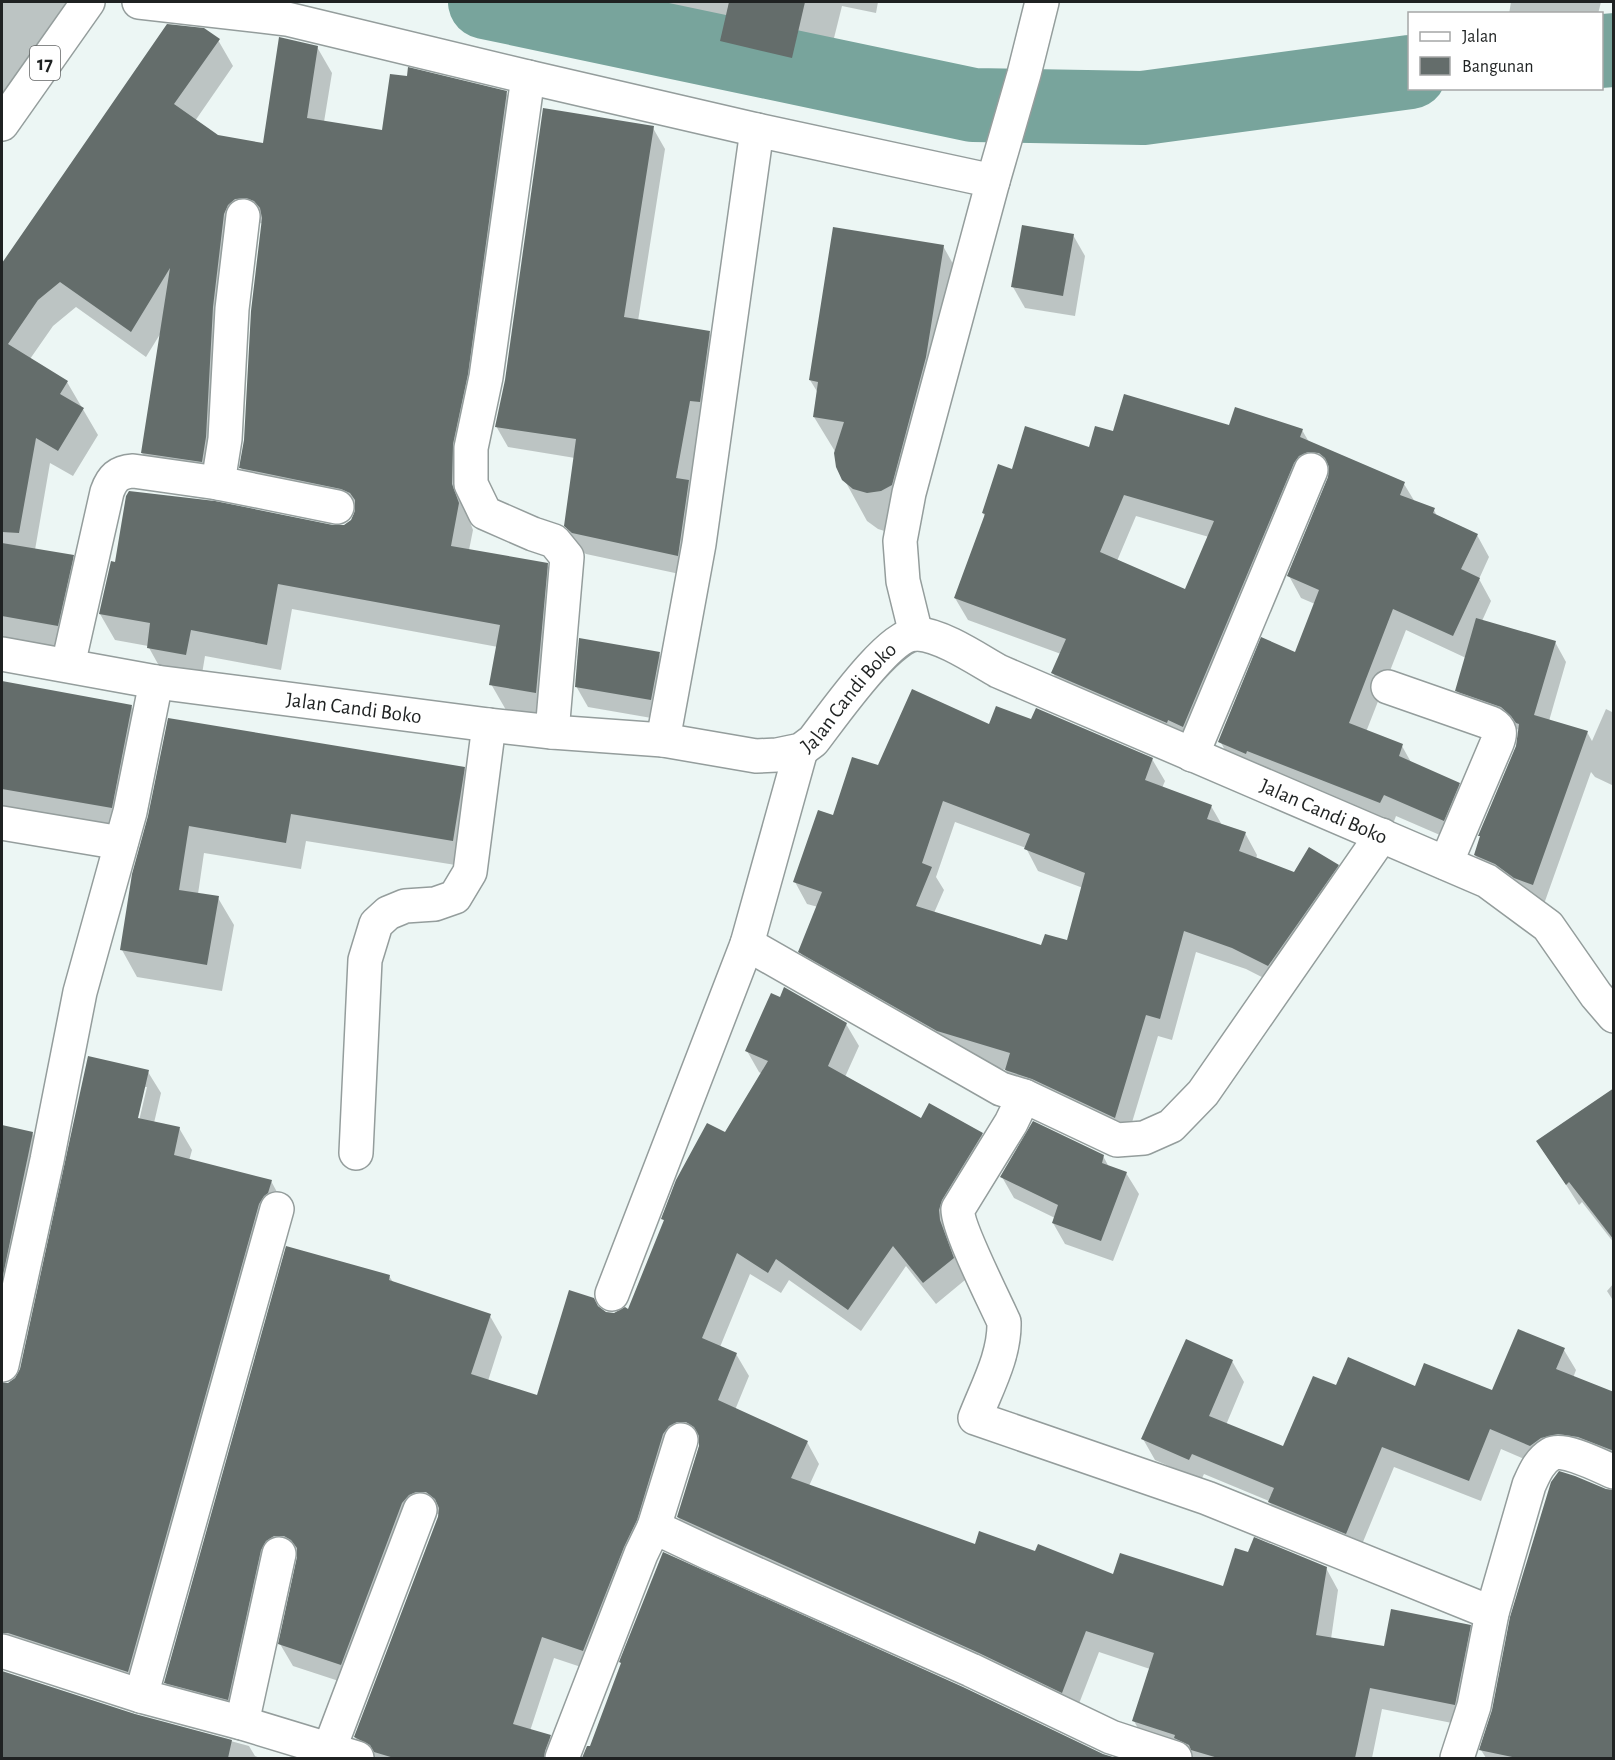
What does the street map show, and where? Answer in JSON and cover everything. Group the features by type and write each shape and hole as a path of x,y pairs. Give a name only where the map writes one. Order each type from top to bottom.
{"main road":[{"name":"17","path":"2,124 88,2"},
{"path":"139,2 287,19 757,130 993,181"},
{"path":"916,634 903,581 900,541 909,493 1042,2"},
{"path":"528,77 486,377 471,448 471,484 484,513 554,541 567,558 552,732"},
{"path":"663,740 699,544 757,130"},
{"path":"218,483 225,439 231,309 243,216"},
{"path":"1192,755 1311,470"},
{"path":"68,665 107,492 116,476 124,471 218,483 337,507"},
{"name":"Jalan Candi Boko","path":"2,654 156,682 489,725 663,740 756,756 801,750 813,741 883,653 899,641 916,634 939,639 998,671 1487,881 1548,926 1605,1006"},
{"path":"2,1365 47,1160 80,992 130,812 156,682"},
{"path":"1389,687 1491,723 1498,727 1500,732 1446,863"},
{"path":"356,1154 365,960 376,924 388,913 405,906 435,904 455,897 470,872 489,725"},
{"path":"612,1294 747,944 801,750"},
{"path":"2,823 121,843"},
{"path":"747,944 1001,1089 1024,1096 1117,1140 1144,1138 1171,1126 1203,1093 1382,835"},
{"path":"1024,1096 1011,1123 958,1209 957,1215 1004,1322 1002,1350 975,1418 1208,1498 1492,1613"},
{"path":"141,1696 277,1209"},
{"path":"562,1758 641,1554 654,1527 681,1440"},
{"path":"1457,1758 1474,1706 1492,1613 1529,1485 1538,1466 1551,1454 1562,1452 1614,1472"},
{"path":"2,1651 141,1696 242,1723 269,1745 343,1754 420,1510"},
{"path":"654,1527 971,1670 1104,1748 1175,1758"},
{"path":"242,1723 279,1554"}],"building":[{"path":"729,2 805,2 792,58 720,41"},
{"path":"167,24 204,28 220,39 174,104 218,135 263,143 279,37 318,46 307,118 382,130 390,74 407,76 408,67 507,91 468,374 453,444 452,484 459,503 451,546 548,563 536,693 489,685 500,625 278,584 267,645 191,630 186,655 147,648 150,623 99,614 111,561 115,562 126,496 129,491 215,501 333,525 344,525 351,520 355,511 355,500 350,493 341,489 239,468 244,440 251,311 262,218 260,208 254,201 246,198 235,199 228,205 224,214 213,307 206,437 202,462 141,453 170,268 131,332 60,282 38,300 8,344 68,381 60,394 84,408 58,451 36,438 19,533 2,532 2,263"},
{"path":"543,108 654,126 624,317 710,331 700,402 690,401 676,478 689,480 678,556 572,533 564,526 576,439 495,427 505,380"},
{"path":"1022,225 1074,234 1063,296 1011,287"},
{"path":"833,227 944,245 926,357 892,485 881,491 867,493 853,489 842,480 836,467 834,453 844,422 813,417 818,382 809,380"},
{"path":"1124,394 1229,425 1235,407 1303,429 1300,437 1405,482 1400,495 1435,508 1433,513 1478,534 1461,569 1480,578 1453,636 1393,609 1349,723 1403,744 1399,756 1460,783 1444,821 1384,795 1380,803 1218,742 1261,637 1295,652 1319,590 1287,576 1328,477 1329,467 1325,458 1319,453 1308,452 1299,456 1294,463 1183,727 1168,720 1167,723 1051,673 1066,639 954,598 985,514 982,513 998,464 1012,469 1025,426 1089,447 1095,426 1113,431","holes":["1124,495 1214,521 1185,589 1100,552"]},
{"path":"2,543 74,555 58,626 2,616"},
{"path":"1476,618 1556,641 1534,715 1588,731 1533,885 1514,878 1495,864 1474,855 1480,836 1478,836 1516,746 1519,724 1501,707 1455,691"},
{"path":"579,638 660,652 651,700 575,687"},
{"path":"2,681 132,705 112,808 2,789"},
{"path":"912,689 989,724 996,706 1031,719 1036,708 1153,758 1145,780 1212,805 1207,819 1246,832 1239,851 1294,872 1309,847 1339,865 1268,966 1232,948 1184,931 1160,1019 1146,1015 1115,1118 1032,1079 1005,1070 1010,1053 937,1031 798,952 822,892 793,882 818,810 833,815 852,757 878,765","holes":["943,801 1030,834 1024,849 1085,873 1067,940 1045,934 1041,945 916,906 932,867 922,863"]},
{"path":"168,718 465,767 453,841 291,814 286,843 189,826 179,890 219,896 207,965 120,950 132,874 148,816"},
{"path":"784,987 847,1023 828,1066 921,1118 929,1103 983,1133 942,1200 939,1210 940,1220 954,1258 923,1283 893,1246 848,1310 776,1259 768,1273 737,1253 702,1338 737,1353 718,1400 808,1441 791,1478 975,1544 979,1531 1035,1551 1038,1544 1113,1574 1120,1553 1223,1586 1235,1548 1248,1552 1254,1537 1327,1567 1316,1635 1384,1646 1391,1609 1471,1625 1455,1705 1370,1688 1355,1758 1218,1758 1191,1750 1189,1745 1174,1738 1175,1735 1132,1721 1154,1653 1086,1631 1062,1693 979,1653 677,1517 699,1446 699,1436 694,1427 686,1422 677,1422 669,1426 663,1434 637,1520 583,1651 542,1637 513,1724 551,1735 544,1758 394,1758 374,1752 370,1745 354,1737 438,1517 439,1508 435,1499 426,1492 409,1495 402,1503 341,1665 278,1644 297,1548 291,1540 284,1536 274,1536 266,1541 261,1550 228,1700 164,1683 286,1246 390,1275 389,1280 491,1314 471,1374 537,1395 569,1290 594,1298 598,1306 606,1312 614,1313 625,1307 628,1309 664,1220 661,1219 676,1180 707,1123 725,1132 768,1061 745,1051 771,993 780,997"},
{"path":"88,1056 149,1070 138,1118 180,1127 174,1155 272,1180 268,1193 259,1204 128,1672 2,1633 2,1383 8,1383 15,1378 20,1369"},
{"path":"1614,1088 1614,1240 1569,1182 1566,1185 1536,1141"},
{"path":"1033,1121 1104,1155 1102,1163 1127,1172 1101,1241 1052,1223 1058,1205 1000,1177"},
{"path":"2,1125 33,1132 2,1280"},
{"path":"1518,1329 1565,1348 1556,1369 1614,1392 1614,1451 1578,1437 1558,1434 1541,1438 1530,1446 1490,1429 1469,1481 1382,1447 1346,1534 1268,1502 1274,1488 1192,1454 1189,1460 1141,1439 1186,1339 1233,1360 1209,1416 1283,1446 1313,1376 1336,1385 1348,1357 1415,1386 1424,1363 1492,1390"},
{"path":"1559,1471 1614,1490 1614,1758 1517,1758 1479,1750 1492,1710 1510,1617 1551,1482"},
{"path":"663,1552 1116,1758 582,1758 587,1746 590,1746 621,1663 619,1662"},
{"path":"2,1671 135,1714 232,1740 228,1758 2,1758"}],"waterway":[{"path":"485,2 973,105 1143,108 1408,72"},
{"path":"1603,51 1614,50"}]}
